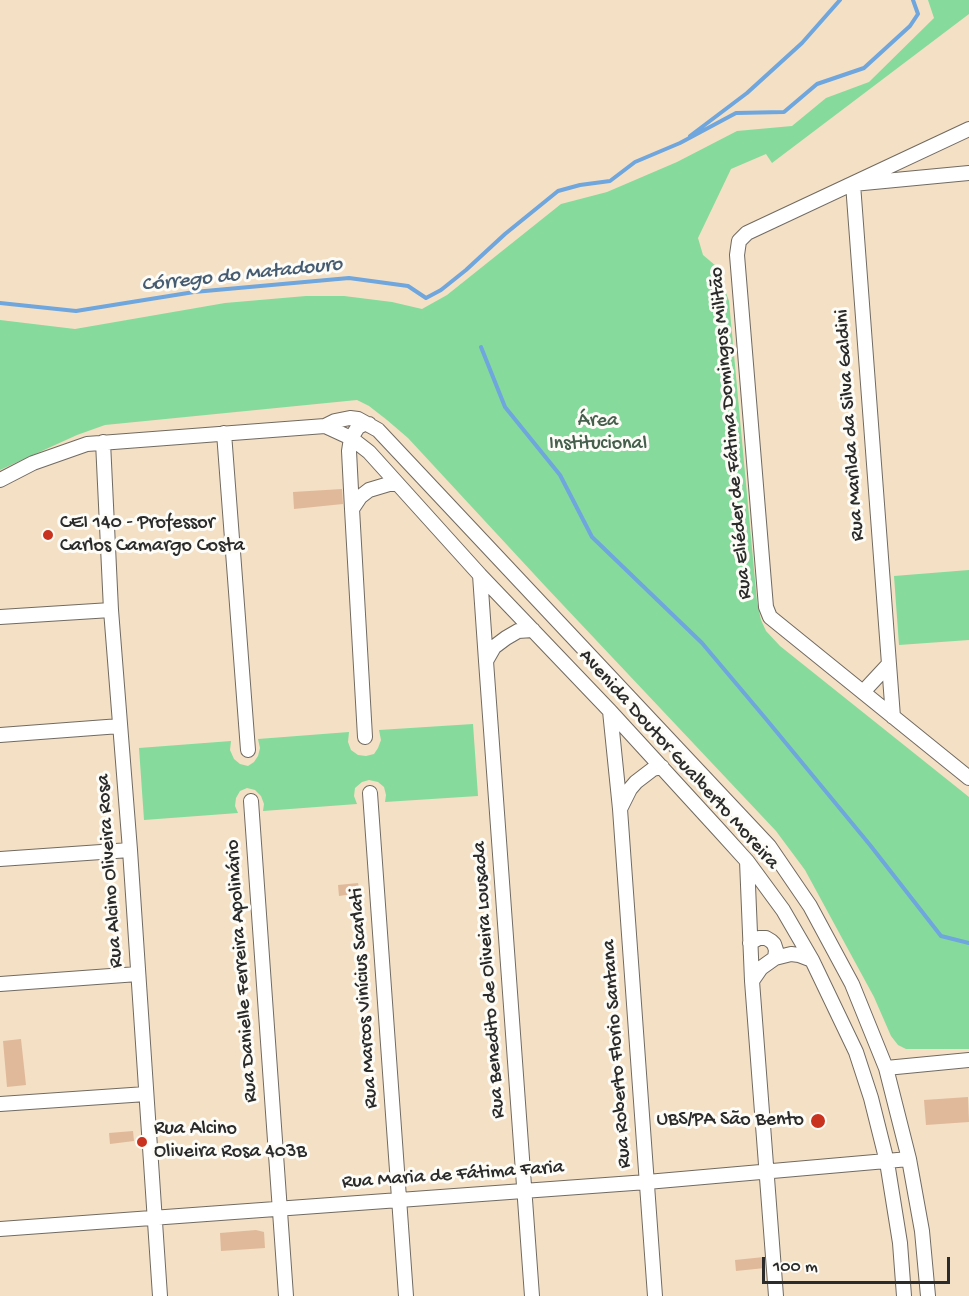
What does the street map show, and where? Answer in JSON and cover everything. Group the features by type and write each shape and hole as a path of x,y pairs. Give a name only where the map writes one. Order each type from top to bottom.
{"street":[{"path":"853,184 969,134"},
{"path":"853,184 969,173"},
{"name":"Rua Eliéder de Fátima Domingos Militão","path":"853,184 747,233 740,241 737,255 766,606 770,617 969,778"},
{"name":"Rua Marilda da Silva Galdini","path":"853,184 893,717"},
{"path":"0,480 33,463 87,444 335,426 363,421 364,424 358,427 351,438 349,451 365,737"},
{"name":"Avenida Doutor Gualberto Moreira","path":"363,421 378,430 769,846 810,906 852,984 886,1068 909,1159 922,1231 928,1296"},
{"name":"Avenida Doutor Gualberto Moreira","path":"335,426 369,452 480,575 662,767 747,861 783,910 812,960 856,1052 871,1098 888,1162 900,1243 904,1296"},
{"path":"224,433 248,750"},
{"name":"Rua Alcino Oliveira Rosa","path":"103,442 111,610 130,850 160,1296"},
{"path":"352,509 360,497 369,490 397,484"},
{"name":"Rua Benedito de Oliveira Lousada","path":"480,575 532,1296"},
{"path":"0,617 111,610"},
{"path":"486,661 494,647 506,638 519,631 533,630"},
{"path":"863,692 889,664"},
{"name":"Rua Roberto Florio Santana","path":"610,711 620,808 655,1296"},
{"path":"0,735 120,726"},
{"path":"620,808 636,782 653,769 662,767"},
{"name":"Rua Marcos Vinícius Scarlati","path":"370,794 406,1296"},
{"name":"Rua Danielle Ferreira Apolinário","path":"251,801 286,1296"},
{"path":"0,859 130,850"},
{"path":"747,861 752,981 776,1296"},
{"path":"750,943 759,938 766,938 774,944 775,958"},
{"path":"752,981 761,968 775,958 791,954 812,960"},
{"path":"0,984 138,974"},
{"path":"886,1068 969,1060"},
{"path":"0,1104 146,1094"},
{"name":"Rua Maria de Fátima Faria","path":"0,1229 766,1173 909,1159"}],"green space":[{"name":"Área Institucional","path":"928,0 969,0 969,14 772,163 766,154 731,169 698,238 703,255 716,266 729,301 757,602 766,631 780,646 969,797 969,1049 906,1049 898,1045 891,1036 874,997 805,870 776,831 408,438 369,406 357,400 105,425 77,435 0,470 0,320 75,329 225,303 306,296 344,296 392,302 422,309 447,295 561,204 607,192 677,162 737,131 792,126 826,98 869,82 934,18"},
{"path":"969,570 969,640 899,645 894,576"},
{"path":"473,724 478,796 385,802 384,787 378,782 369,780 355,788 354,796 357,804 263,811 264,804 261,796 255,790 247,788 240,791 236,798 235,806 238,813 144,820 139,748 231,741 230,750 234,759 248,766 258,756 260,748 258,739 349,732 348,742 351,750 358,755 366,756 374,754 378,748 381,740 379,730"}],"building":[{"path":"342,489 343,504 294,509 293,492"},
{"path":"358,883 360,893 339,896 338,885"},
{"path":"21,1039 26,1085 7,1087 3,1041"},
{"path":"968,1097 969,1122 926,1125 924,1100"},
{"path":"133,1131 134,1141 110,1144 109,1133"},
{"path":"256,1230 264,1232 265,1248 221,1251 220,1233"},
{"path":"764,1257 765,1268 736,1271 735,1260"}],"waterway":[{"path":"690,136 747,93 802,43 840,0"},
{"name":"Córrego do Matadouro","path":"0,303 76,311 194,292 349,278 408,286 426,298 441,290 466,270 505,234 558,191 610,181 635,162 680,143 736,113 784,112 817,84 864,68 910,26 918,14 913,0"},
{"path":"481,347 505,407 560,475 592,537 702,643 870,845 941,936 969,943"}],"place":[{"name":"CEI 140 - Professor Carlos Camargo Costa","path":"48,535"},
{"name":"UBS/PA São Bento","path":"818,1121"},
{"name":"Rua Alcino Oliveira Rosa 403B","path":"142,1142"}]}
